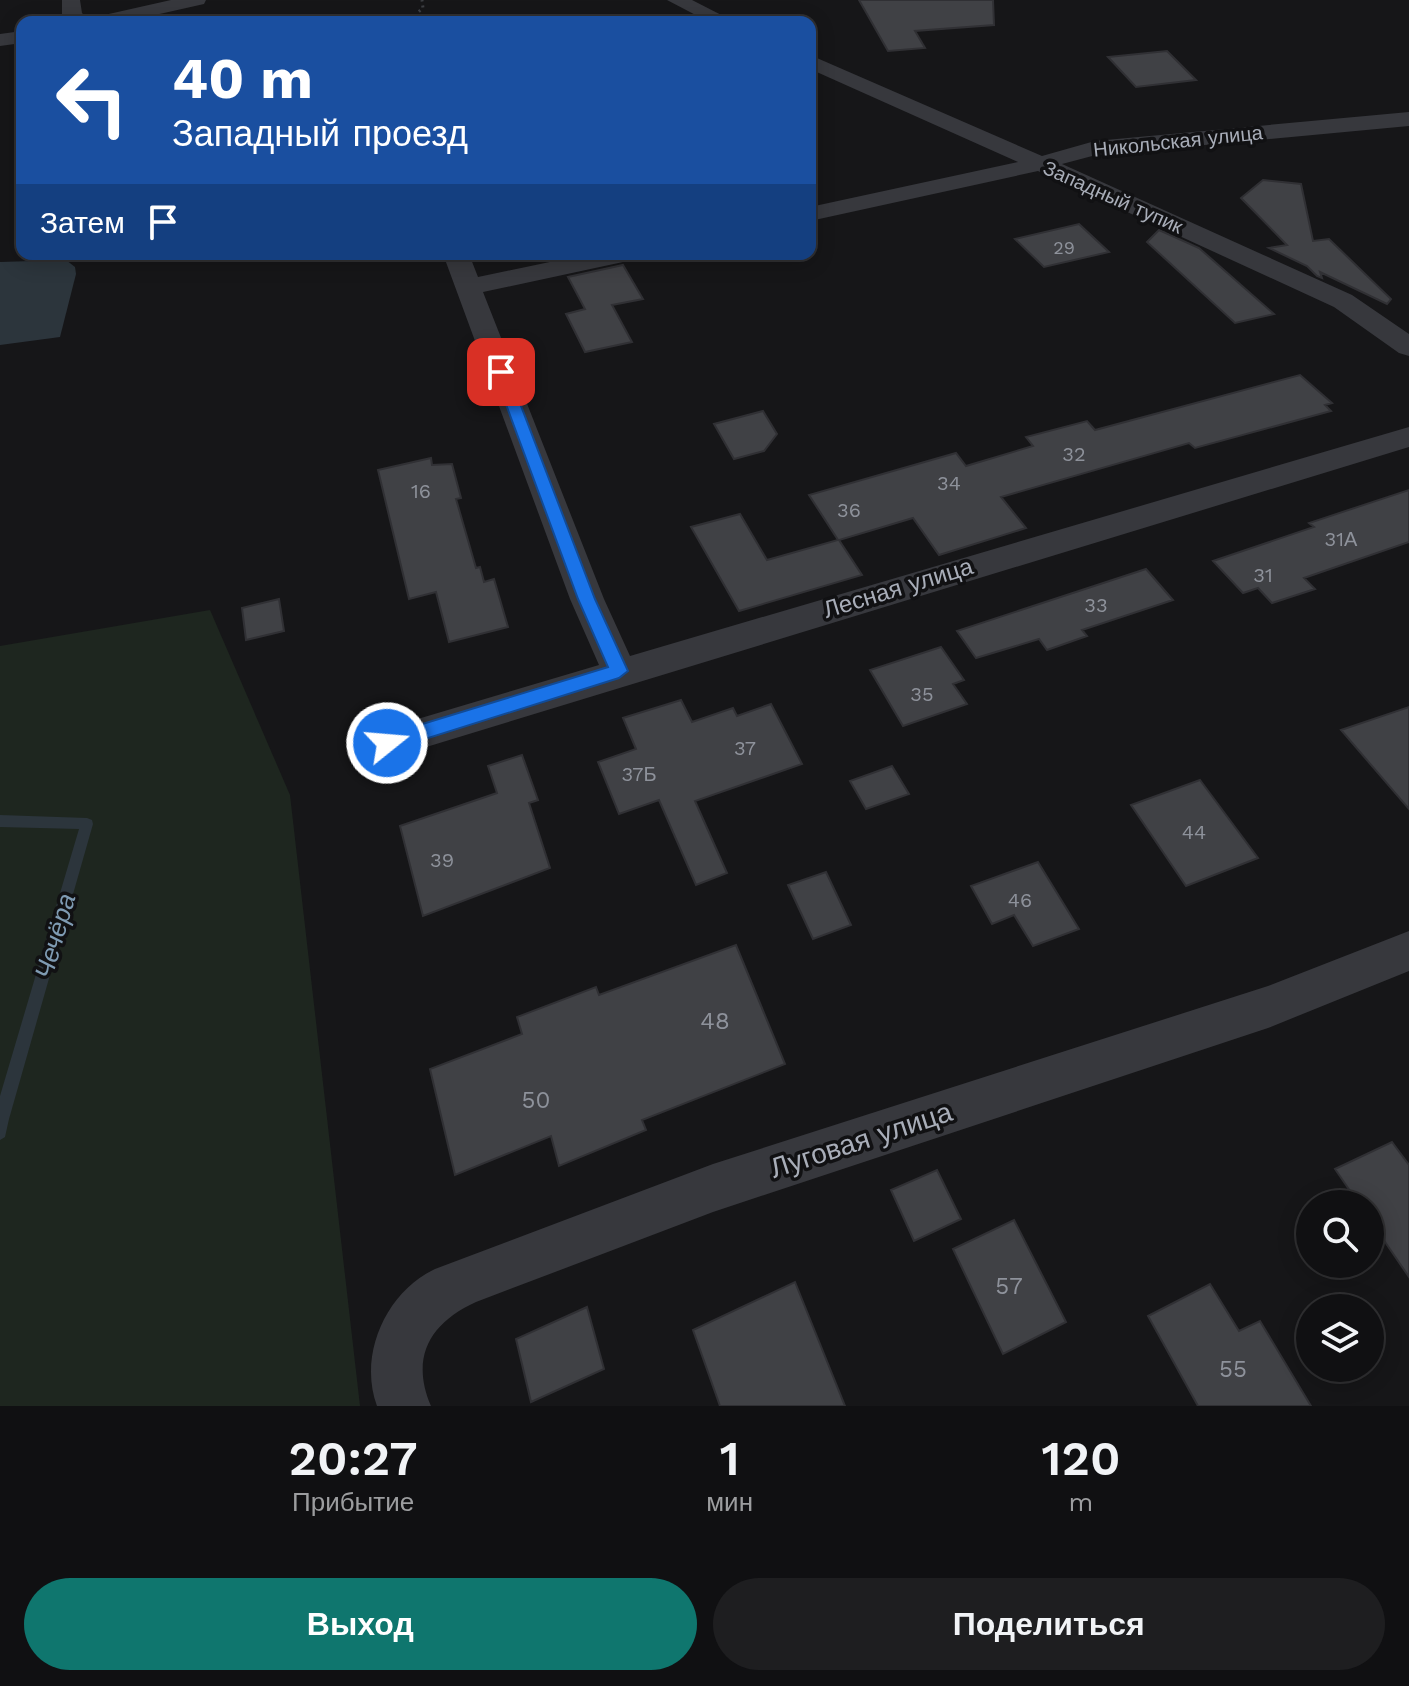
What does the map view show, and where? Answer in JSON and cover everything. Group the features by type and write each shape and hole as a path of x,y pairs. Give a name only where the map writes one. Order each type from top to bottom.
{"street":[{"path":"125,16 197,0"},
{"path":"676,0 712,16"},
{"name":"Западный тупик","path":"816,64 1265,263 1343,301 1409,347"},
{"name":"Никольская улица","path":"816,213 1095,148 1409,119"},
{"path":"458,260 587,599 619,671"},
{"path":"469,287 595,260"},
{"name":"Лесная улица","path":"387,743 619,671 1409,437"},
{"name":"Луговая улица","path":"404,1406 399,1396 394,1362 404,1329 433,1297 465,1281 713,1188 1268,1007 1409,951"}],"shaded area":[{"path":"66,260 75,267 76,274 60,337 0,345 0,262"},
{"path":"210,610 290,795 360,1406 0,1406 0,646"}],"building":[{"path":"859,0 993,0 994,25 915,31 925,48 888,51"},
{"path":"1167,51 1196,80 1136,87 1108,57"},
{"path":"1263,180 1301,184 1313,241 1329,239 1391,299 1387,304 1320,272 1322,278 1317,276 1307,266 1269,248 1287,245 1241,198"},
{"path":"1079,224 1109,252 1044,267 1015,239"},
{"path":"1159,230 1199,248 1274,314 1235,323 1147,242"},
{"path":"623,265 643,299 612,305 632,342 585,352 566,314 585,309 568,277"},
{"path":"1300,375 1332,403 1325,405 1331,411 1195,448 1189,443 1001,497 1026,528 939,555 913,518 839,540 862,575 739,611 691,527 740,514 767,560 838,540 809,495 956,453 966,466 1033,446 1026,437 1087,421 1095,430"},
{"path":"763,411 777,434 764,451 734,459 714,424"},
{"path":"431,458 432,465 452,464 461,498 456,499 476,568 480,567 484,582 494,579 508,627 449,642 436,592 409,599 378,470"},
{"path":"1409,490 1409,542 1304,578 1315,589 1272,603 1258,588 1243,593 1213,561 1314,527 1309,523"},
{"path":"1146,569 1173,600 1082,630 1087,636 1047,650 1039,639 976,658 957,631"},
{"path":"279,599 284,631 246,640 242,608"},
{"path":"941,647 964,680 953,684 967,704 903,726 870,670"},
{"path":"681,700 692,722 733,708 737,716 771,704 802,764 695,801 727,873 696,885 659,800 619,814 598,762 636,749 623,718"},
{"path":"1409,707 1409,809 1341,730"},
{"path":"522,755 538,800 529,803 550,868 423,916 400,826 497,793 488,766"},
{"path":"892,766 909,794 866,809 850,781"},
{"path":"1200,780 1258,858 1186,886 1131,805"},
{"path":"1038,862 1079,929 1033,946 1014,915 992,924 971,886"},
{"path":"826,872 851,925 813,939 788,885"},
{"path":"736,945 785,1064 642,1120 646,1130 559,1166 551,1136 455,1175 430,1069 522,1034 517,1017 596,987 599,995"},
{"path":"1392,1142 1409,1165 1409,1277 1384,1240 1384,1190 1349,1190 1335,1169"},
{"path":"937,1170 961,1219 914,1241 891,1190"},
{"path":"1014,1220 1066,1322 1003,1354 953,1249"},
{"path":"795,1282 845,1406 720,1406 693,1330"},
{"path":"1210,1284 1239,1331 1260,1321 1311,1406 1198,1406 1148,1316"},
{"path":"587,1307 604,1369 531,1402 516,1339"}],"waterway":[{"name":"Чечёра","path":"0,821 87,824 1,1119 0,1132"}],"route":[{"path":"387,743 619,671 587,599 501,372"}]}
